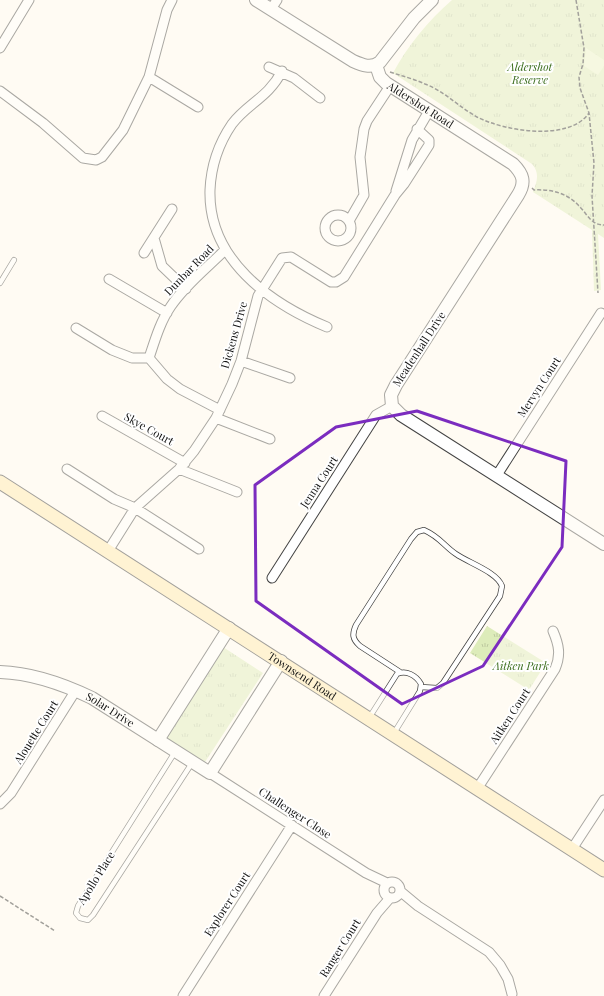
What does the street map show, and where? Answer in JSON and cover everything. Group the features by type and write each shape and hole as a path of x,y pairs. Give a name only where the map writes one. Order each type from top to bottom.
{"main road":[{"name":"Townsend Road","path":"0,482 281,661 604,870"}],"street":[{"path":"0,48 29,0"},
{"path":"0,92 43,123 78,155 88,160 96,160 102,157 115,142 149,77 167,10 172,0"},
{"path":"256,0 274,5 353,61 367,66 376,65 414,18 432,0"},
{"name":"Aldershot Road","path":"376,65 382,80 513,164 520,171 523,180"},
{"path":"270,67 294,78 320,98"},
{"path":"282,72 270,90 233,124 214,163 211,181 212,214 216,229 226,250 241,270 261,289 288,309 327,327"},
{"path":"149,77 198,107"},
{"path":"350,221 364,195 360,158 364,129 367,121 390,86"},
{"name":"Dickens Drive","path":"395,195 410,146 417,129 429,111"},
{"name":"Dickens Drive","path":"108,551 135,508 182,466 203,438 218,414 241,361 261,289 274,268 282,258 286,257 296,259 326,280 336,282 340,281 430,142 427,137 417,129"},
{"path":"404,165 413,170"},
{"name":"Meadenhall Drive","path":"392,406 391,395 396,385 518,195 523,180"},
{"path":"144,253 172,209"},
{"path":"154,238 162,266 186,289"},
{"name":"Dunbar Road","path":"149,358 158,330 166,313 186,289 226,250"},
{"path":"110,278 166,313"},
{"name":"Mervyn Court","path":"497,475 601,313"},
{"path":"76,328 112,350 132,358 149,358 167,379 180,389 218,414 270,439"},
{"path":"241,361 290,378"},
{"path":"392,406 402,415 604,544"},
{"name":"Jenna Court","path":"272,578 376,415 392,406"},
{"name":"Skye Court","path":"102,416 182,466 237,492"},
{"path":"67,469 114,499 135,508 199,549"},
{"path":"158,740 229,628"},
{"name":"Aitken Court","path":"477,789 555,669 559,653 558,644 553,631"},
{"path":"210,773 281,661"},
{"name":"Solar Drive","path":"0,672 34,676 76,690 92,698 210,773"},
{"name":"Alouette Court","path":"0,804 11,793 76,690"},
{"name":"Challenger Close","path":"210,773 366,873 390,892 418,906 489,952 500,965 508,979 512,994"},
{"path":"572,849 604,800"},
{"name":"Explorer Court","path":"183,996 292,826"},
{"name":"Ranger Court","path":"324,996 390,892"}],"lane":[{"path":"0,283 14,260"},
{"path":"394,734 416,698 421,687 419,680 413,676 400,672 356,642 353,634 356,625 416,532 424,530 440,538 456,554 497,578 500,581 502,591 440,686 432,689 421,687"},
{"path":"369,718 394,676 400,672"},
{"name":"Apollo Place","path":"176,751 78,906 76,913 80,918 88,920 93,915 193,762"}],"path":[{"path":"576,0 584,48 583,64 579,77 589,113 594,163 592,196 598,293"},
{"path":"390,72 425,83 478,117 515,127 541,132 564,129 576,125 585,119 589,113"},
{"path":"523,180 534,190 555,191 566,196 579,206 594,223 604,225"},
{"path":"0,896 55,931"}],"highlighted area":[{"path":"417,411 566,461 562,547 483,666 402,704 256,601 255,485 336,427"}],"green space":[{"name":"Aldershot Reserve","path":"452,0 604,0 604,238 598,234 601,290 594,291 592,230 533,192 537,181 535,167 393,73 419,34"},
{"path":"586,48 604,60 604,66 598,75 584,66"},
{"name":"Aitken Park","path":"487,626 546,663 529,690 470,653"},
{"path":"223,647 263,673 205,762 165,737"}]}
